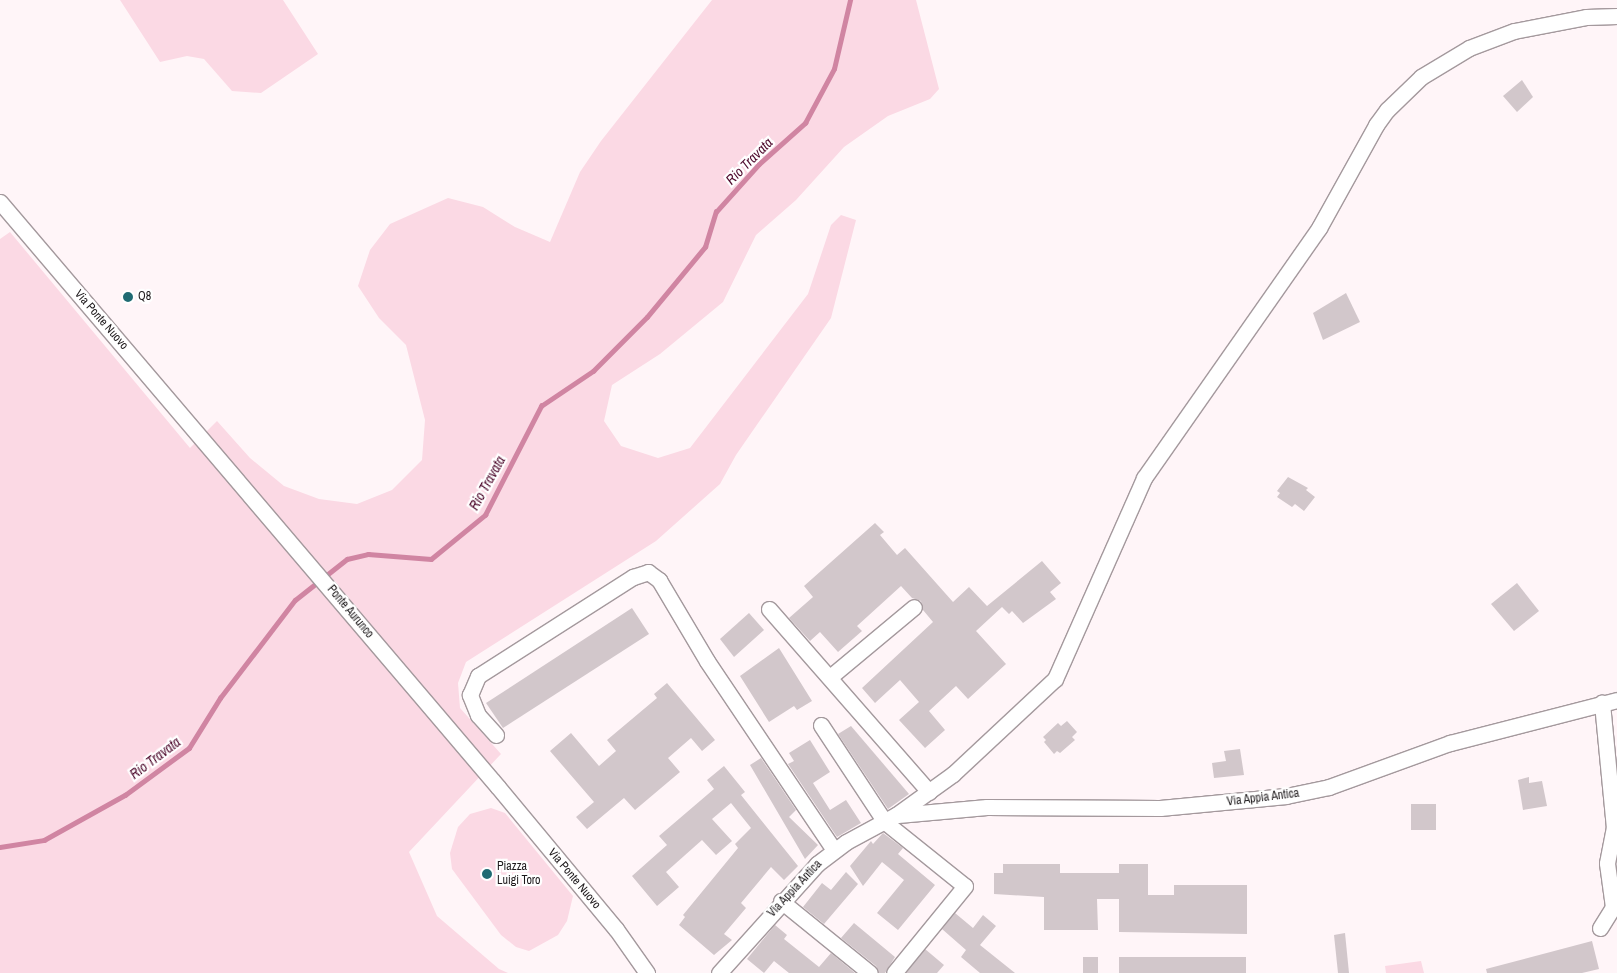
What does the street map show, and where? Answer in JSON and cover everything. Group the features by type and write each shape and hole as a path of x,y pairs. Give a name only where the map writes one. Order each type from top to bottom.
{"street":[{"path":"891,818 929,792 1054,679 1144,478 1320,228 1376,125 1387,110 1421,76 1469,48 1514,31 1586,17 1617,16"},
{"name":"Via Ponte Nuovo","path":"0,202 202,437"},
{"name":"Ponte Aurunco","path":"202,437 498,787"},
{"path":"496,735 478,715 470,696 478,676 633,577 648,572 659,580 707,661 834,850"},
{"path":"830,678 914,606"},
{"path":"768,609 929,792"},
{"name":"Via Appia Antica","path":"719,973 782,901 834,850 891,818 987,807 1160,808 1300,794 1450,743 1617,700"},
{"path":"1600,928 1613,907 1607,863 1614,828 1602,703"},
{"path":"821,725 891,818 964,886 894,973"},
{"name":"Via Ponte Nuovo","path":"498,787 616,929 648,973"},
{"path":"782,901 870,973"}],"shaded area":[{"path":"120,0 283,0 318,54 261,93 232,91 204,59 187,56 160,62"},
{"path":"712,0 916,0 939,89 930,99 888,116 844,147 796,200 756,235 723,302 660,354 612,385 604,421 621,446 658,458 690,448 808,294 831,225 841,215 856,220 831,318 736,455 720,484 656,541 466,662 458,683 460,708 501,754 409,852 437,916 499,969 508,973 0,973 0,239 10,232 190,448 217,421 250,458 284,486 319,499 357,504 392,490 422,460 425,420 406,345 379,318 358,286 370,250 390,224 448,198 483,207 515,227 550,242 580,172 601,141"},
{"path":"491,808 505,813 573,896 567,921 558,935 529,951 516,947 501,935 452,869 450,853 458,827 470,814"},
{"path":"1421,961 1424,973 1386,973 1385,966"}],"building":[{"path":"1522,80 1533,97 1517,112 1503,96"},
{"path":"1346,293 1360,322 1323,340 1313,313"},
{"path":"1288,477 1308,488 1306,490 1315,497 1304,511 1295,504 1292,507 1277,497 1280,493 1277,491"},
{"path":"875,523 884,532 880,535 897,555 905,548 953,602 969,587 987,606 1042,561 1061,583 1050,592 1056,599 1023,623 1012,611 1009,614 1002,607 976,631 1006,664 968,699 956,686 929,711 945,730 925,748 899,720 919,702 900,680 875,703 862,688 933,622 923,610 921,601 912,598 901,586 857,626 862,631 838,652 820,632 810,641 789,618 813,597 804,586"},
{"path":"1517,583 1539,611 1514,631 1491,604"},
{"path":"632,608 649,634 503,728 486,703"},
{"path":"749,613 764,630 734,657 720,639"},
{"path":"779,648 812,701 797,710 794,706 769,722 740,676"},
{"path":"667,683 715,740 702,751 691,738 668,758 680,772 635,810 624,798 587,829 576,817 594,802 550,751 571,733 599,766 616,751 607,740 657,698 654,694"},
{"path":"1067,721 1077,732 1072,737 1075,740 1060,753 1057,751 1054,754 1044,742 1046,740 1043,737 1058,723 1061,726"},
{"path":"851,726 909,794 888,809 838,734"},
{"path":"810,740 830,772 813,783 830,810 846,800 861,823 837,837 788,764 794,761 789,753"},
{"path":"1240,749 1244,775 1214,778 1212,763 1226,761 1224,751"},
{"path":"761,758 796,810 789,817 818,845 805,859 750,765"},
{"path":"724,766 745,792 741,795 798,866 784,880 771,867 741,903 746,908 724,934 732,940 714,955 679,925 685,917 683,915 738,848 735,844 751,828 731,803 712,819 732,841 716,855 702,840 666,872 679,887 657,906 632,876 667,845 659,836 714,789 707,780"},
{"path":"1529,777 1529,783 1542,781 1547,806 1523,810 1518,780"},
{"path":"1411,804 1436,804 1436,830 1411,830"},
{"path":"883,833 903,848 898,854 935,885 898,930 877,913 904,880 882,862 863,886 850,866 871,841 873,844"},
{"path":"1003,864 1060,864 1060,873 1119,873 1119,864 1148,864 1148,895 1174,895 1174,885 1247,885 1247,934 1119,932 1119,899 1097,899 1098,930 1044,930 1044,897 994,894 994,873 1003,873"},
{"path":"846,872 858,884 824,924 803,907 822,883 831,890"},
{"path":"955,913 973,928 983,915 996,926 980,945 1015,973 980,973 961,957 966,950 942,929"},
{"path":"854,923 895,957 885,973 879,973 876,966 841,938"},
{"path":"775,925 787,935 784,939 819,967 831,953 855,973 789,973 774,961 764,973 747,959"},
{"path":"1345,933 1349,973 1338,973 1334,935"},
{"path":"1592,941 1599,969 1582,973 1487,973 1486,969"},
{"path":"925,949 944,965 937,973 906,973"},
{"path":"1083,957 1098,957 1098,973 1083,973"},
{"path":"1119,957 1246,957 1246,973 1119,973"}],"waterway":[{"name":"Rio Travata","path":"0,847 44,840 125,795 189,748 220,698 295,600 347,559 368,554 431,559 485,515 541,406 593,371 647,317 705,247 716,212 759,164 805,123 834,69 850,0"}],"place":[{"name":"Q8","path":"128,297"},
{"name":"Piazza Luigi Toro","path":"487,874"}]}
